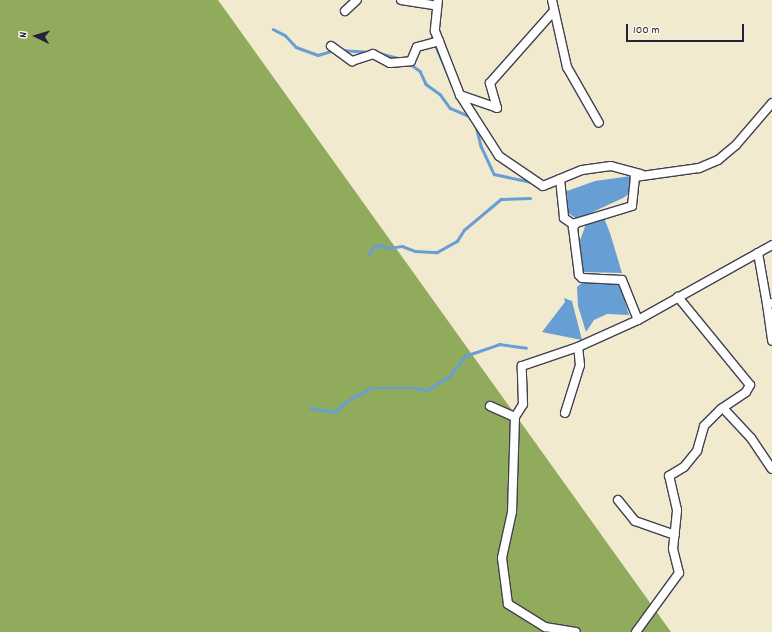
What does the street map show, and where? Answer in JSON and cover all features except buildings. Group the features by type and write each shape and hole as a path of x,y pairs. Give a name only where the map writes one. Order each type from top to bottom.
{"street":[{"path":"345,11 357,0"},
{"path":"400,0 438,3 435,30 460,95 498,156 543,186 582,170 611,166 641,174 699,168 718,160 736,145 772,103"},
{"path":"552,0 567,67 600,123"},
{"path":"460,95 497,108 490,83 554,12"},
{"path":"331,46 352,61 373,54 390,63 411,61 417,47 439,40"},
{"path":"574,225 632,206 634,180 641,174"},
{"path":"560,179 564,218 574,225 579,275 582,278 622,280 638,320"},
{"path":"576,632 545,627 508,604 502,558 512,512 515,417 524,404 522,366 578,347 638,320 772,246"},
{"path":"758,253 770,304 772,341"},
{"path":"636,632 679,573 673,549 676,535 677,510 668,476 684,467 698,451 704,426 723,408 746,392 750,386 678,297"},
{"path":"565,413 580,365 578,347"},
{"path":"490,406 515,417"},
{"path":"723,408 752,438 772,469"},
{"path":"618,500 635,521 676,535"}],"green space":[{"path":"0,0 218,0 671,632 0,632"}],"water":[{"path":"631,176 629,194 623,198 582,217 576,218 568,213 567,191 595,181"},
{"path":"604,218 622,273 583,272 579,243 586,224"},
{"path":"619,281 629,315 607,314 594,320 586,332 578,306 577,287 583,282"},
{"path":"564,298 572,301 582,340 542,332 565,302"}],"waterway":[{"path":"273,29 285,35 296,47 318,55 334,50"},
{"path":"432,37 452,84"},
{"path":"341,50 370,52"},
{"path":"379,53 401,59"},
{"path":"409,63 420,71 426,84 440,94 450,108 469,116"},
{"path":"476,126 481,146 494,174 533,182"},
{"path":"368,255 374,247 380,245 389,248 402,246 415,251 437,252 457,241 464,230 501,199 530,198"},
{"path":"310,408 335,412 347,401 370,388 415,388 427,390 449,377 465,356 499,344 526,348"}]}
